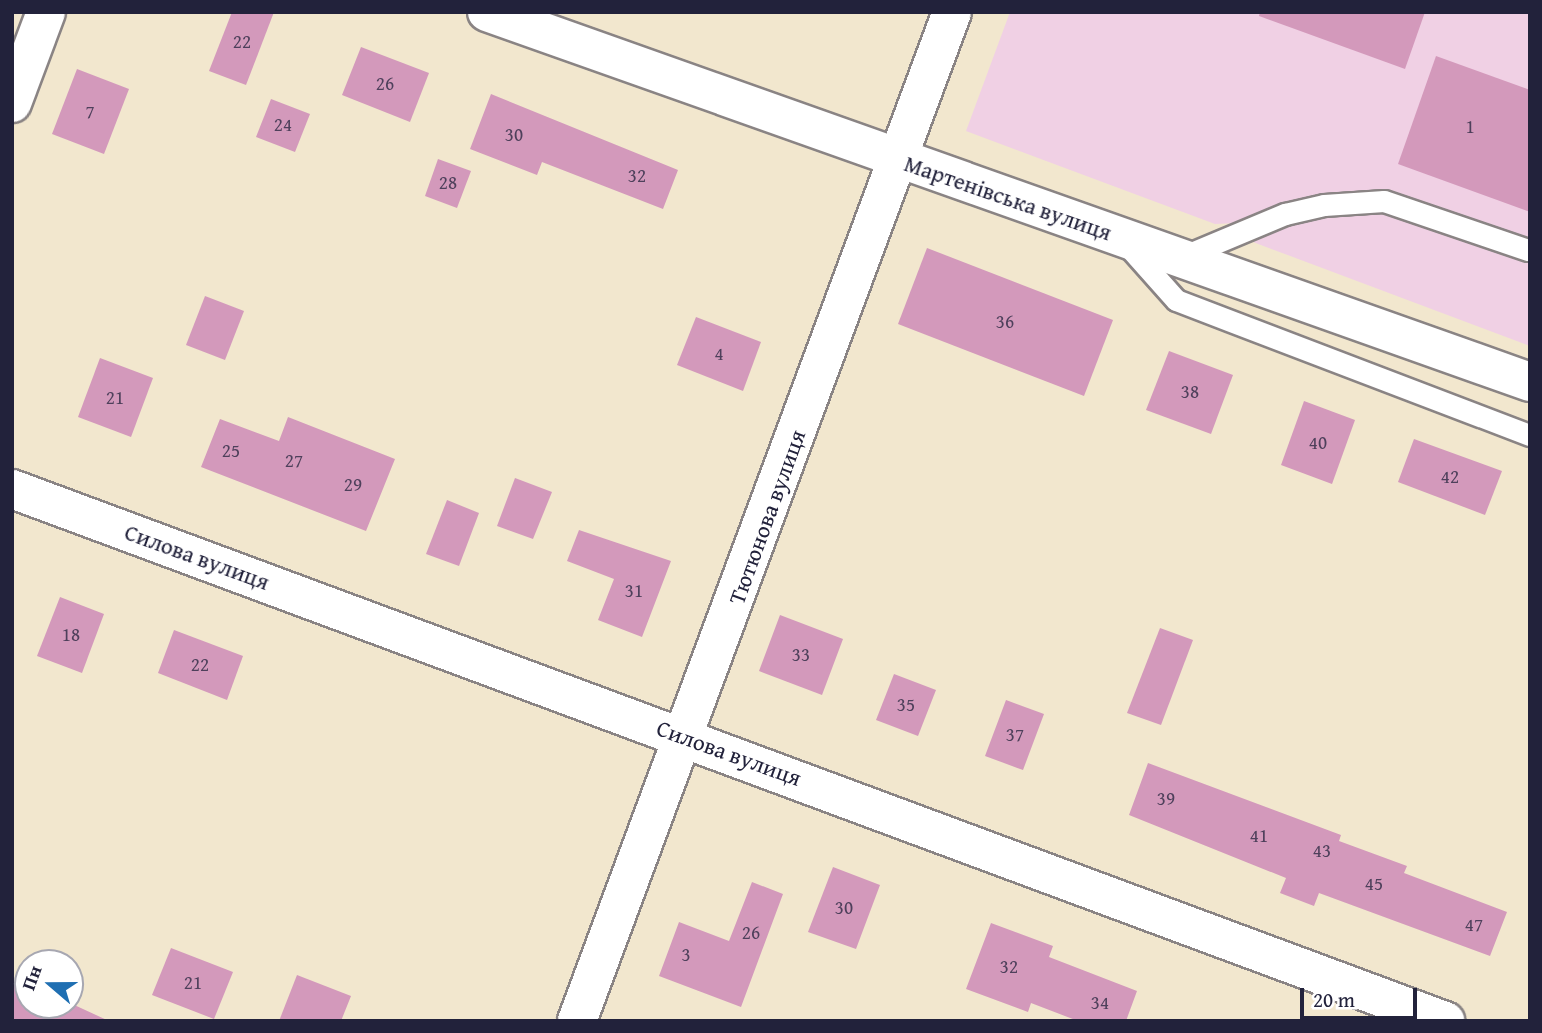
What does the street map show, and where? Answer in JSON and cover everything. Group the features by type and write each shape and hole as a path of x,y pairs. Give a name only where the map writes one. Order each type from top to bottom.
{"street":[{"path":"12,103 46,12"},
{"name":"Мартенівська вулиця","path":"486,12 898,161 1182,257 1530,382"},
{"name":"Тютюнова вулиця","path":"577,1021 686,737 952,12"},
{"name":"Силова вулиця","path":"12,489 1445,1021"}],"lane":[{"path":"1182,257 1285,214 1324,205 1384,201 1528,250"},
{"path":"1119,237 1176,300 1530,435"}],"shaded area":[{"path":"1010,12 1530,12 1530,346 1253,242 1238,223 1215,224 966,131"}],"building":[{"path":"232,12 274,12 246,85 209,71"},
{"path":"1260,12 1425,12 1405,69 1259,16"},
{"path":"361,47 429,73 410,122 342,95"},
{"path":"1436,56 1530,90 1530,212 1398,164"},
{"path":"77,69 129,89 104,154 52,134"},
{"path":"491,94 678,170 663,209 542,162 537,175 470,149"},
{"path":"271,99 310,114 295,152 256,137"},
{"path":"438,159 471,171 457,208 425,196"},
{"path":"927,248 1113,320 1084,396 898,324"},
{"path":"205,296 244,311 225,360 186,345"},
{"path":"696,317 761,342 743,391 677,365"},
{"path":"1169,351 1233,375 1211,434 1146,410"},
{"path":"100,358 153,378 131,437 78,417"},
{"path":"1304,401 1355,420 1332,484 1281,465"},
{"path":"288,417 395,459 366,531 201,467 220,419 279,441"},
{"path":"1414,439 1502,471 1485,515 1398,482"},
{"path":"515,478 552,492 533,539 497,526"},
{"path":"447,500 479,513 459,566 426,554"},
{"path":"579,530 671,561 642,637 598,620 614,579 567,561"},
{"path":"60,597 104,614 82,673 37,656"},
{"path":"780,615 843,639 822,695 759,671"},
{"path":"1160,628 1193,640 1161,725 1127,713"},
{"path":"174,630 243,656 227,700 158,673"},
{"path":"894,674 936,690 918,736 876,720"},
{"path":"1006,700 1044,714 1023,770 985,756"},
{"path":"1148,763 1341,835 1339,841 1407,866 1404,873 1507,912 1490,956 1319,893 1314,906 1280,893 1286,878 1129,815"},
{"path":"833,867 880,885 856,949 808,932"},
{"path":"752,882 783,894 741,1007 659,976 679,922 729,941"},
{"path":"991,923 1053,946 1049,957 1137,991 1126,1021 1078,1021 1031,1003 1028,1012 966,989"},
{"path":"171,948 233,972 214,1019 152,995"},
{"path":"297,975 351,996 341,1021 279,1021"},
{"path":"12,981 14,1019 84,1019 84,1009 109,1021 12,1021"}]}
